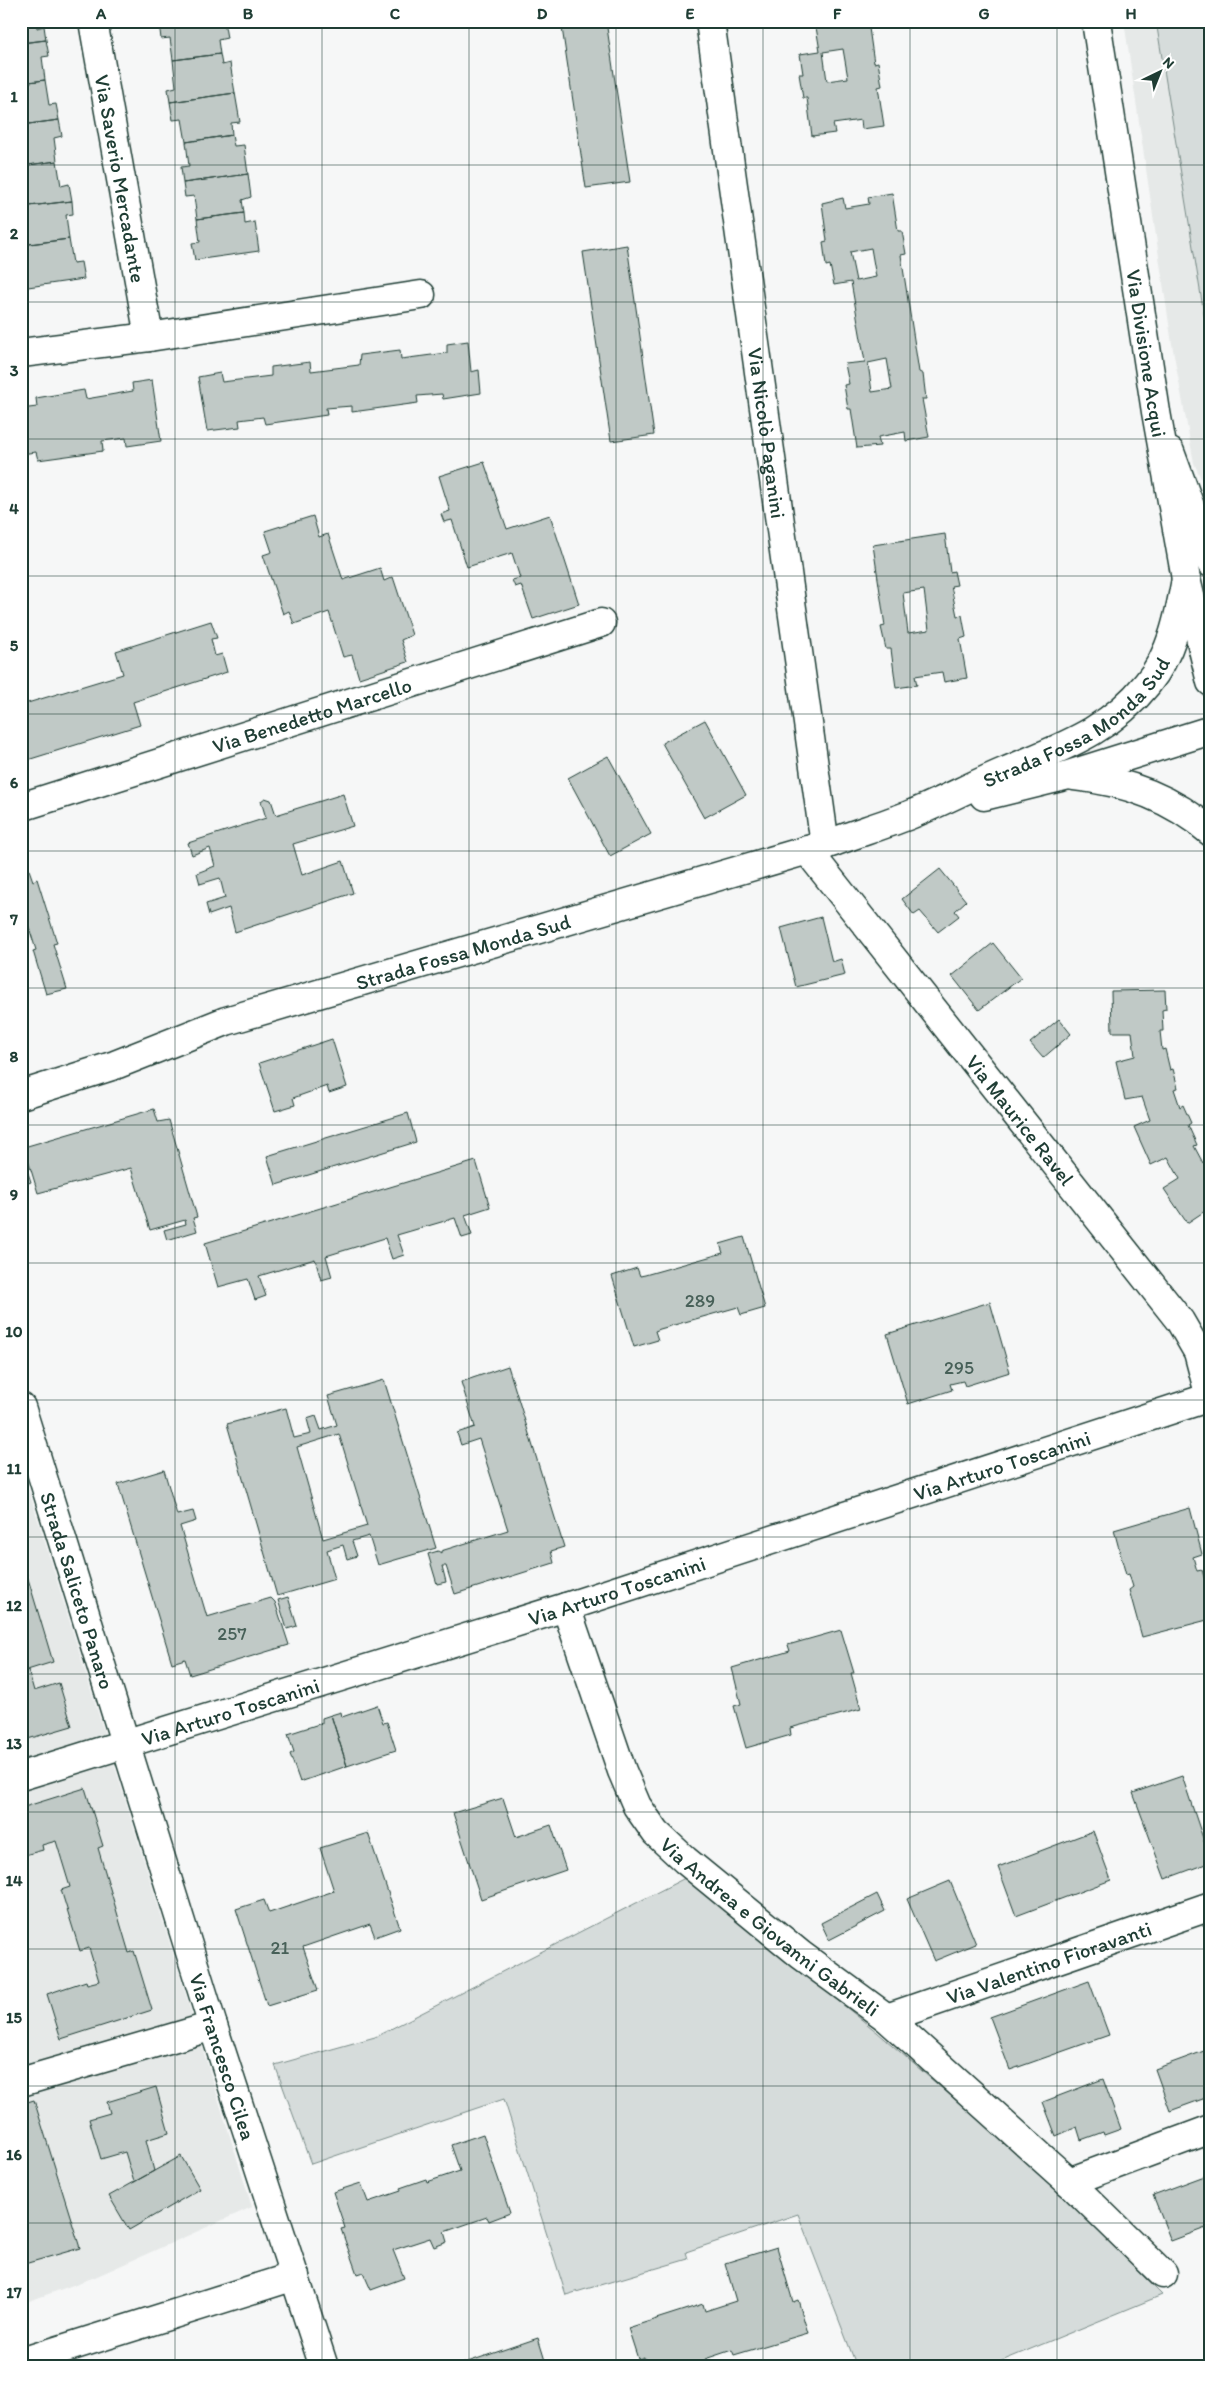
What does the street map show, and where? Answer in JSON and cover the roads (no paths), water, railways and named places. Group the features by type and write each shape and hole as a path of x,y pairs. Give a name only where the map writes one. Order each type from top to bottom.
{"street":[{"name":"Via Saverio Mercadante","path":"93,21 148,337"},
{"name":"Via Nicolò Paganini","path":"710,21 816,847"},
{"name":"Via Divisione Acqui","path":"1096,21 1156,412 1186,579 1211,682"},
{"path":"21,353 148,337 421,295"},
{"path":"1156,412 1211,563"},
{"name":"Strada Fossa Monda Sud","path":"21,1095 115,1065 226,1020 816,847 908,815 1042,757 1091,733 1118,716 1148,684 1165,657 1177,624 1186,579"},
{"name":"Via Benedetto Marcello","path":"21,807 601,623"},
{"name":"Strada Fossa Monda Sud","path":"908,815 1064,776 1211,730"},
{"path":"1064,776 1090,778 1135,788 1172,804 1196,819 1211,832"},
{"name":"Via Maurice Ravel","path":"816,847 1180,1321 1198,1352 1210,1399"},
{"name":"Via Arturo Toscanini","path":"21,1776 126,1746 566,1607 1210,1399"},
{"name":"Strada Saliceto Panaro","path":"23,1422 126,1746"},
{"name":"Via Andrea e Giovanni Gabrieli","path":"566,1607 622,1771 637,1806 656,1833 685,1860 800,1955 887,2018 1069,2182 1163,2274"},
{"name":"Via Francesco Cilea","path":"126,1746 213,2026 324,2367"},
{"name":"Via Valentino Fioravanti","path":"887,2018 1211,1906"},
{"path":"21,2082 213,2026"},
{"path":"1069,2182 1211,2129"},
{"path":"21,2362 295,2276"}]}
